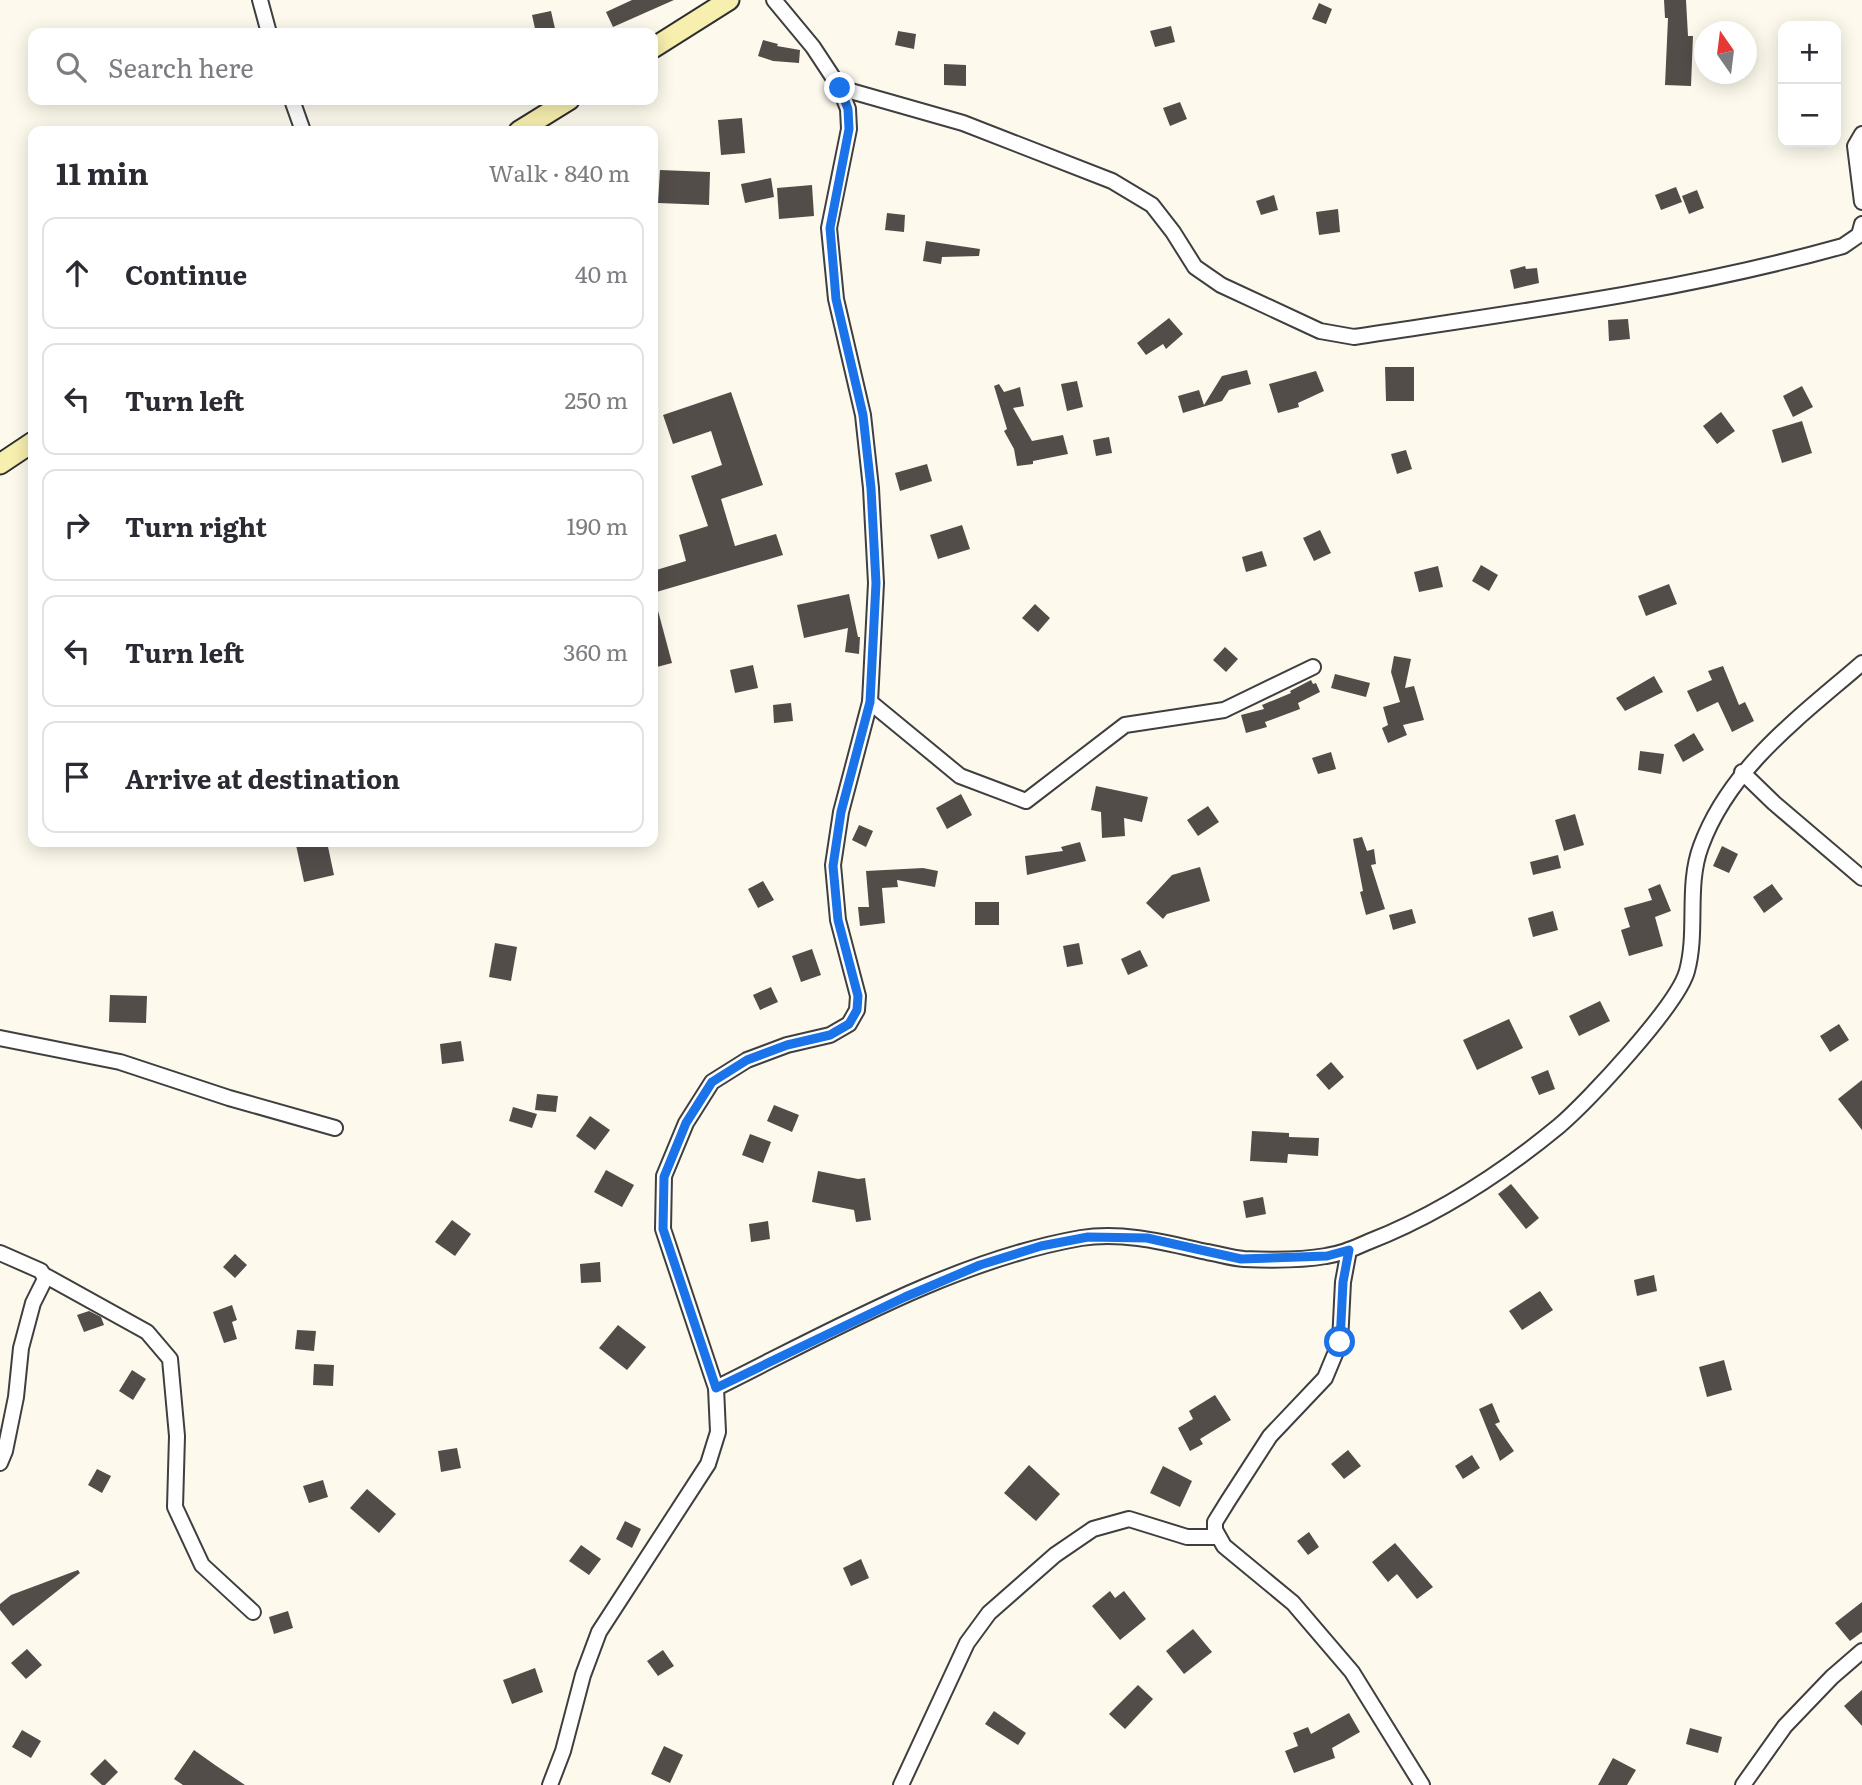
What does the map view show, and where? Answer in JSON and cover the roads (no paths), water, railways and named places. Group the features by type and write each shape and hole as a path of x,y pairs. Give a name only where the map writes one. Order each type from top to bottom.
{"main road":[{"path":"658,45 729,0"},
{"path":"527,126 561,105"},
{"path":"0,464 28,445"}],"street":[{"path":"260,0 268,28"},
{"path":"550,1785 563,1751 583,1675 599,1632 708,1464 718,1433 716,1388 663,1229 664,1177 686,1123 712,1082 747,1060 787,1045 830,1035 849,1024 857,1010 858,996 838,920 833,866 841,812 870,702 876,583 871,488 863,415 836,299 830,228 849,129 848,109 840,88 813,47 774,0"},
{"path":"840,88 963,123 1112,181 1152,205 1195,267 1221,285 1320,331 1354,337 1587,303 1706,278 1843,246 1859,235 1862,224"},
{"path":"294,105 301,126"},
{"path":"1862,134 1855,146 1862,202"},
{"path":"716,1388 905,1297 980,1265 1041,1246 1088,1237 1147,1238 1241,1259 1327,1256 1399,1230 1491,1177 1561,1124 1616,1067 1672,1001 1687,974 1693,916 1693,878 1700,848 1714,816 1742,772 1862,663"},
{"path":"870,702 960,776 1026,801 1125,725 1224,710 1313,667"},
{"path":"1742,772 1784,812 1862,878"},
{"path":"0,1038 120,1062 229,1098 335,1128"},
{"path":"1349,1250 1343,1282 1340,1342 1325,1378 1270,1436 1215,1522 1215,1530 1224,1546 1293,1603 1352,1672 1422,1785"},
{"path":"0,1253 41,1271 147,1332 170,1359 177,1436 175,1507 202,1565 253,1612"},
{"path":"0,1463 16,1397 21,1348 44,1275"},
{"path":"901,1785 967,1643 989,1613 1055,1555 1093,1530 1129,1519 1187,1537 1218,1537"},
{"path":"1743,1785 1785,1726 1832,1677 1862,1651"}]}
